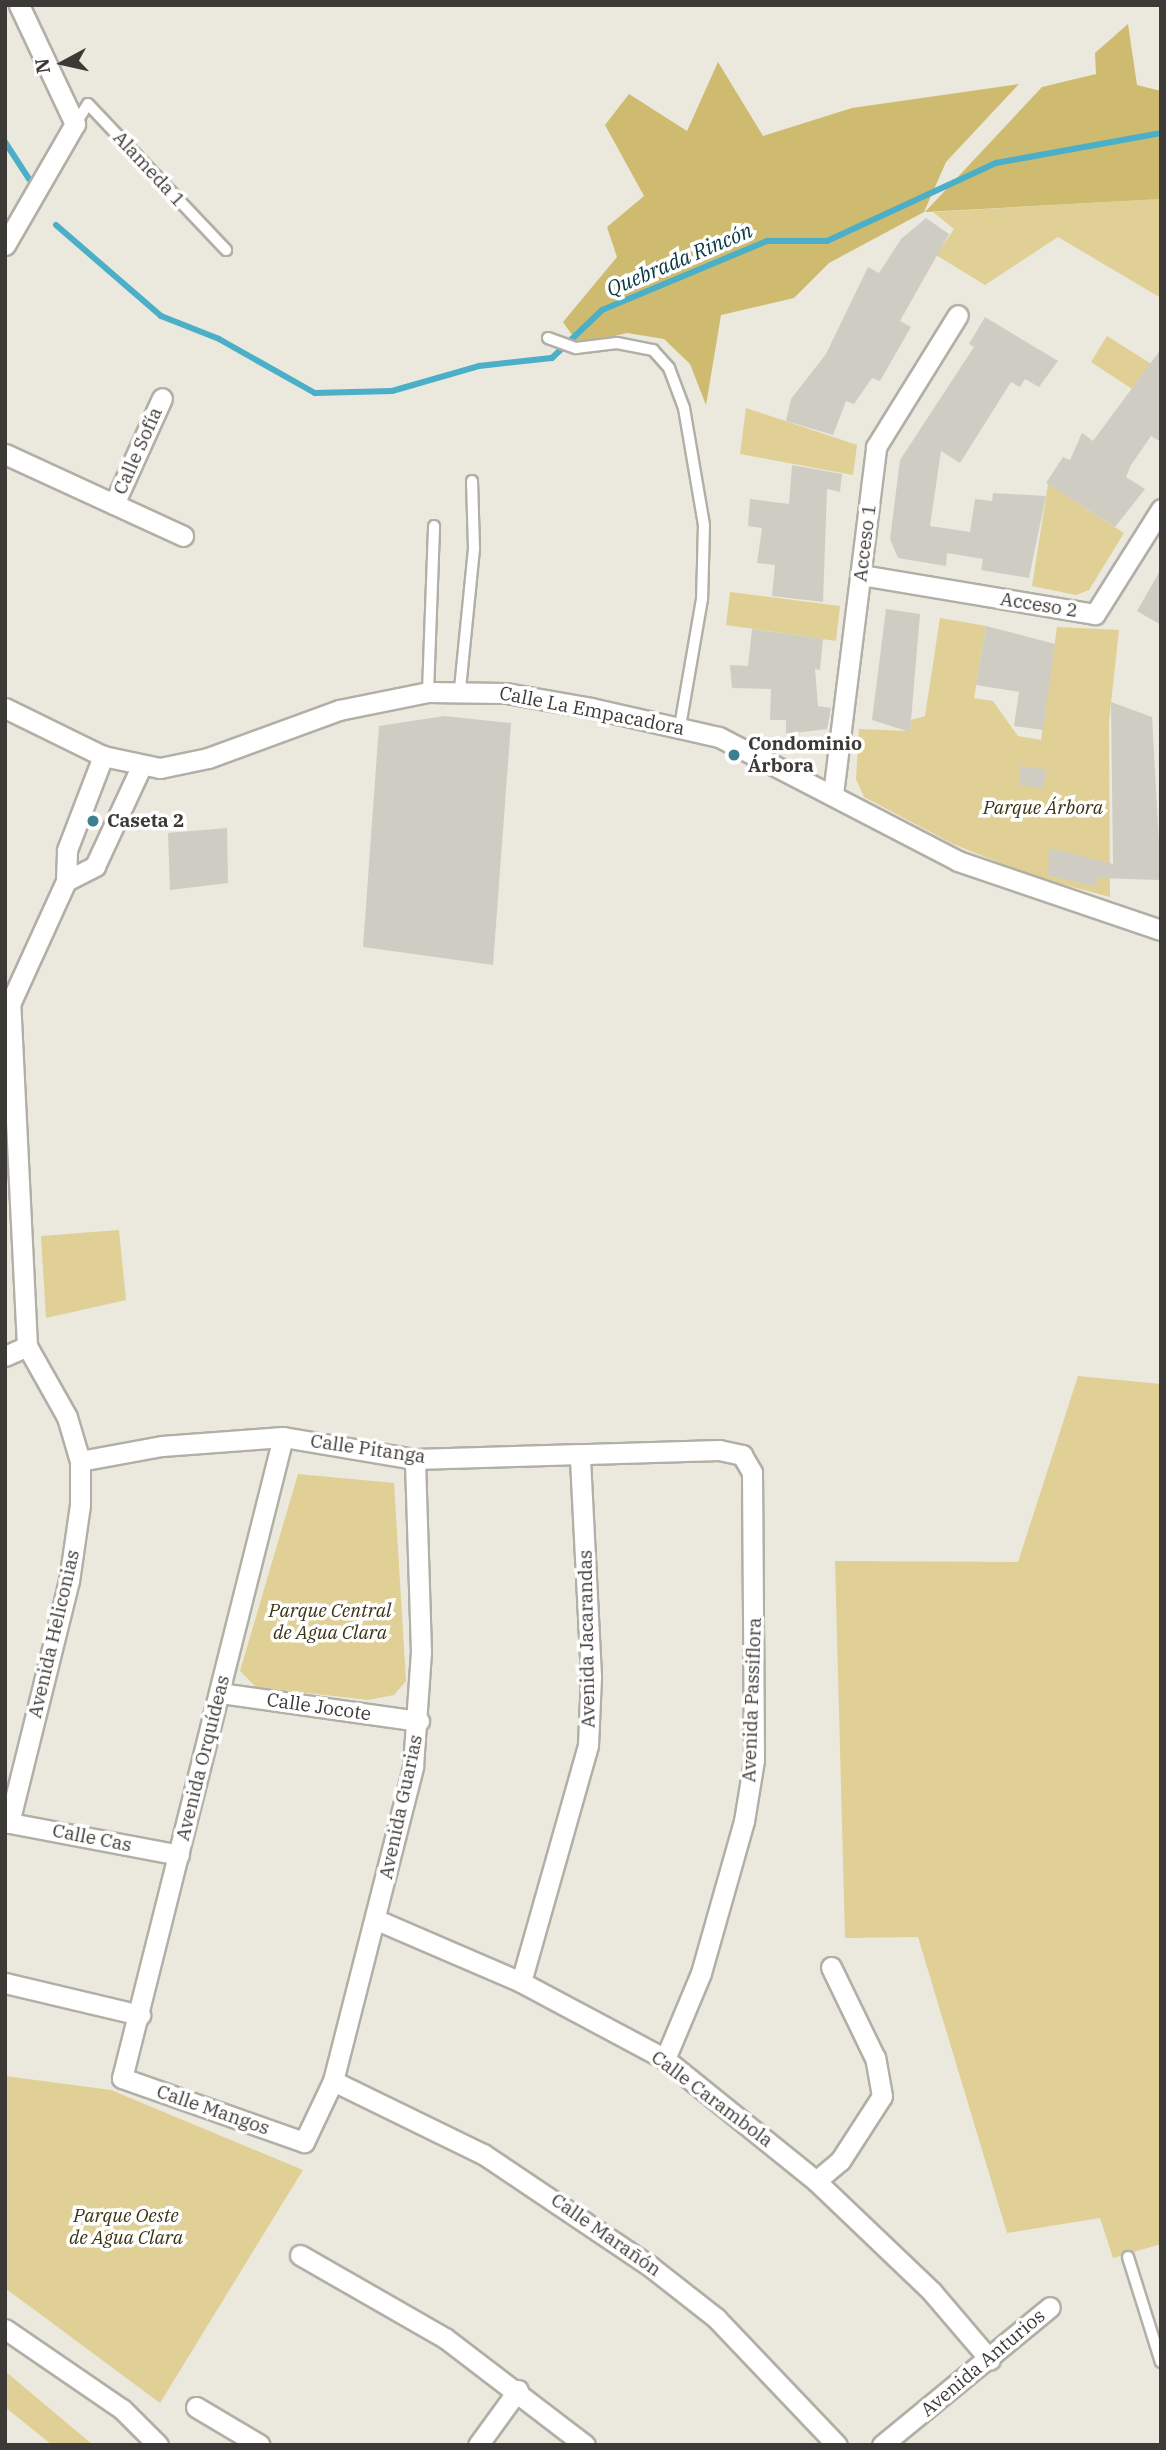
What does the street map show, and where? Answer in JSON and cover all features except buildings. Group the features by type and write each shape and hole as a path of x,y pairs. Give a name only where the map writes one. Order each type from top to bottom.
{"street":[{"path":"5,245 75,124 19,5"},
{"name":"Acceso 1","path":"834,794 876,447 958,315"},
{"name":"Calle Sofía","path":"114,504 162,398"},
{"path":"5,454 183,536"},
{"name":"Acceso 2","path":"861,575 1095,614 1161,509"},
{"name":"Calle La Empacadora","path":"5,708 103,756 141,767 184,765 339,710 428,692 460,689 539,698 680,727 745,748 958,861 1161,930"},
{"name":"Avenida Heliconias","path":"7,1822 69,1581 80,1461 67,1417 27,1346 10,1004 66,881 67,850 103,756"},
{"path":"66,881 95,866 141,767"},
{"path":"5,1356 27,1346"},
{"name":"Calle Pitanga","path":"80,1461 162,1446 283,1437 415,1459 719,1450 742,1455"},
{"name":"Avenida Orquídeas","path":"122,2078 140,2015 283,1437"},
{"name":"Avenida Passiflora","path":"665,2059 701,1973 744,1822 754,1760 752,1484 742,1455"},
{"name":"Avenida Jacarandas","path":"522,1982 589,1745 592,1676 580,1456"},
{"name":"Avenida Guarias","path":"304,2142 333,2081 377,1920 419,1721 415,1459"},
{"name":"Calle Jocote","path":"220,1693 419,1721"},
{"name":"Calle Cas","path":"7,1822 179,1855"},
{"name":"Calle Carambola","path":"377,1920 522,1982 665,2059 816,2181 932,2292 990,2360"},
{"path":"816,2181 840,2161 882,2096 875,2058 831,1967"},
{"path":"5,1983 140,2015"},
{"name":"Calle Mangos","path":"122,2078 304,2142"},
{"name":"Calle Marañón","path":"333,2081 482,2154 640,2258 716,2318 838,2445"},
{"path":"300,2255 445,2339 518,2390 585,2445"},
{"name":"Avenida Anturios","path":"882,2445 990,2360 1050,2307"},
{"path":"5,2329 122,2409 158,2445"},
{"path":"478,2445 518,2390"},
{"path":"196,2407 260,2445"}],"lane":[{"name":"Alameda 1","path":"75,124 88,104 226,250"},
{"path":"548,338 576,348 617,343 653,351 669,368 684,408 704,525 702,599 680,727"},
{"path":"460,689 474,548 472,481"},
{"path":"428,692 434,526"},
{"path":"1128,2257 1161,2362"}],"green space":[{"path":"1161,199 1161,298 1058,237 985,285 936,255 954,229 933,212"},
{"path":"1107,336 1161,370 1161,408 1091,362"},
{"path":"746,408 857,445 853,475 740,454"},
{"path":"1048,484 1124,533 1089,590 1076,595 1032,586"},
{"path":"730,592 840,606 836,641 726,625"},
{"name":"Parque Árbora","path":"940,618 986,626 974,698 993,701 1018,736 1041,740 1057,627 1119,630 1109,721 1110,897 1032,876 953,844 864,797 856,779 859,729 910,731 911,720 925,716"},
{"path":"119,1230 126,1300 46,1318 41,1236"},
{"path":"1078,1376 1161,1384 1161,2244 1113,2258 1100,2218 1007,2233 918,1937 845,1938 835,1561 1018,1562"},
{"name":"Parque Central de Agua Clara","path":"298,1474 394,1483 406,1681 394,1695 368,1700 256,1687 240,1671"},
{"name":"Parque Oeste de Agua Clara","path":"5,2076 111,2090 303,2170 160,2403 5,2288"},
{"path":"5,2371 93,2445 52,2445 5,2407"}],"shaded area":[{"path":"1128,24 1137,85 1161,91 1161,199 925,212 1042,87 1096,74 1095,53"},
{"path":"718,62 763,136 852,108 1019,84 946,162 924,212 829,263 794,298 721,315 706,405 690,364 664,339 627,333 579,345 563,322 617,257 607,227 644,196 605,125 629,94 687,131"}],"waterway":[{"name":"Quebrada Rincón","path":"56,225 161,316 219,339 315,393 392,391 479,366 552,358 602,310 767,241 827,241 996,163 1161,133"},
{"name":"Quebrada Rincón","path":"5,142 29,179"}],"place":[{"name":"Condominio Árbora","path":"734,755"},
{"name":"Caseta 2","path":"93,821"}]}
